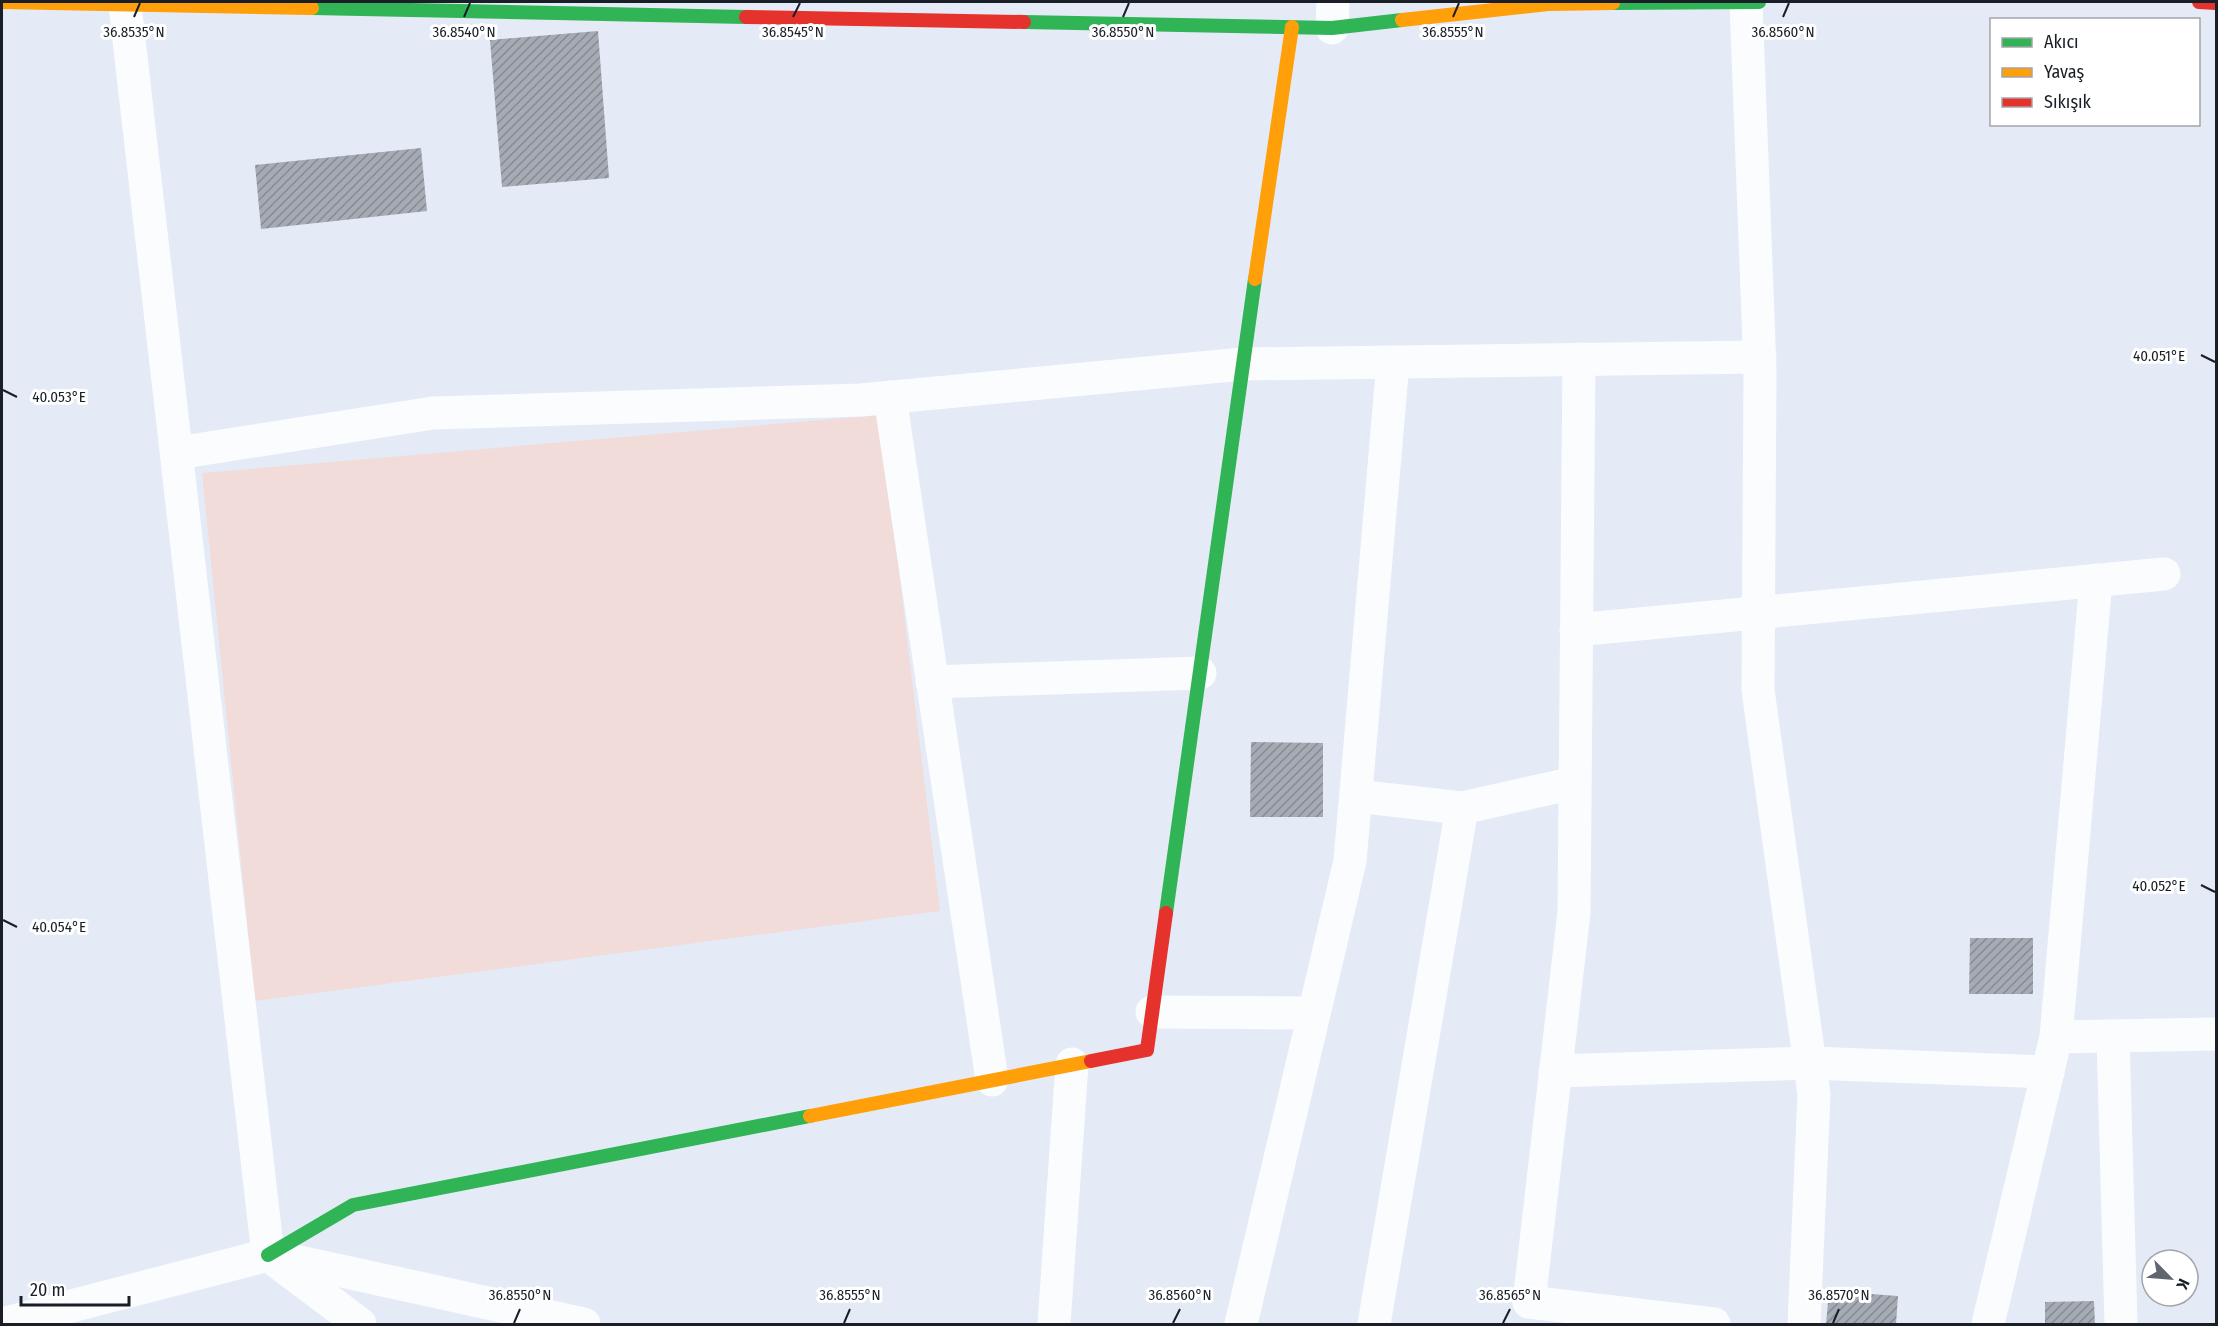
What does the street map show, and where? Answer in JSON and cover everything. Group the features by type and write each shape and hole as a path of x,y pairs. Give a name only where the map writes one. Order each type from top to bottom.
{"street":[{"path":"2,2 125,5 550,7 1292,27 1332,15 1548,3 1759,2"},
{"path":"1746,2 1760,357 1758,690 1814,1094 1804,1324"},
{"path":"2199,2 2217,3"},
{"path":"125,5 268,1256 360,1324"},
{"path":"2,1324 268,1256 353,1205 1147,1050 1292,27"},
{"path":"177,453 433,413 861,400 1243,364 1760,357"},
{"path":"1579,359 1574,912 1529,1302 1714,1324"},
{"path":"1241,1324 1350,861 1393,362"},
{"path":"890,397 992,1080"},
{"path":"1576,630 2164,574"},
{"path":"1988,1324 2056,1037 2096,580"},
{"path":"932,682 1200,673"},
{"path":"1356,796 1462,808 1574,783"},
{"path":"1374,1324 1462,808"},
{"path":"1152,1012 1314,1013"},
{"path":"2056,1037 2217,1034"},
{"path":"2114,1036 2121,1324"},
{"path":"1555,1071 1810,1063 2048,1072"},
{"path":"1054,1324 1072,1064"},
{"path":"268,1256 584,1324"}],"shaded area":[{"path":"880,415 940,911 255,1001 202,473"}],"building":[{"path":"598,31 609,178 502,187 490,40"},
{"path":"421,148 427,211 261,229 255,165"},
{"path":"1251,742 1323,743 1323,817 1250,817"},
{"path":"1970,938 2033,938 2033,994 1969,994"},
{"path":"1829,1291 1898,1296 1896,1324 1826,1324"},
{"path":"2094,1301 2095,1324 2045,1324 2045,1302"}],"traffic: fast":[{"path":"1613,3 1759,2"},
{"path":"312,8 746,17"},
{"path":"1024,22 1332,28 1402,20"},
{"path":"1166,913 1255,279"},
{"path":"268,1255 353,1205 810,1116"}],"traffic: slow":[{"path":"2,2 312,8"},
{"path":"1402,20 1548,4 1613,3"},
{"path":"1255,279 1292,27"},
{"path":"810,1116 1091,1061"}],"traffic: jam":[{"path":"2199,2 2216,3"},
{"path":"746,17 1024,22"},
{"path":"1091,1061 1147,1050 1166,913"}]}
